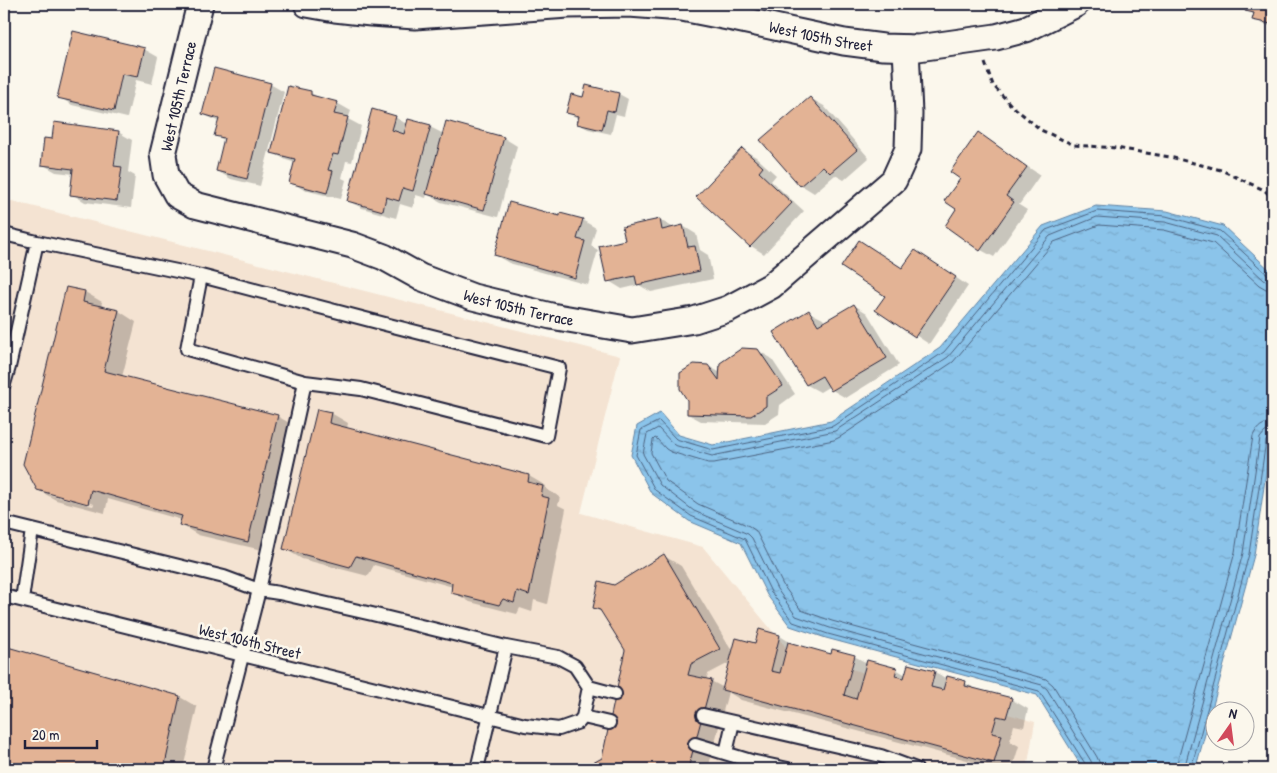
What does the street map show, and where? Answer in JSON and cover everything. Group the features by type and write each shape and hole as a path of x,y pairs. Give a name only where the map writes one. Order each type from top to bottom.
{"street":[{"name":"West 105th Terrace","path":"200,4 163,154 166,176 177,195 195,205 352,245 384,257 420,277 473,297 551,316 632,330 694,320 728,308 771,286 894,180 908,149 909,114 906,48"},
{"name":"West 105th Street","path":"307,4 335,9 415,16 448,9 638,5 691,10 844,42 906,48 996,37 1026,29 1076,4"}],"lane":[{"path":"4,234 201,276 559,368 546,436 361,389 305,382 187,349 201,276"},
{"path":"4,384 37,242"},
{"path":"213,769 259,590 305,382"},
{"path":"4,523 224,577 259,590 363,612 506,647 558,657 575,666 589,687 615,694"},
{"path":"22,600 32,530"},
{"name":"West 106th Street","path":"4,596 525,725 559,729 579,722 583,717"},
{"path":"477,769 488,716 506,647"},
{"path":"589,687 583,717 609,723"},
{"path":"703,715 881,756 916,769"},
{"path":"726,753 733,722"},
{"path":"695,744 751,761 788,769"}],"path":[{"path":"976,40 993,85 1010,104 1041,130 1074,145 1116,148 1170,157 1221,170 1264,190 1273,198"}],"shaded area":[{"path":"4,199 620,356 581,513 703,547 789,651 1035,722 1027,769 4,769"}],"water":[{"path":"1096,206 1167,211 1223,226 1273,273 1273,425 1254,555 1214,700 1204,700 1204,738 1196,767 1193,769 1083,769 1037,695 826,638 790,626 767,595 741,543 689,521 651,493 631,455 637,426 660,413 679,435 713,445 831,421 940,348 1043,226"}],"building":[{"path":"1247,4 1273,4 1273,20 1271,19 1271,24 1252,20 1254,13 1245,11"},
{"path":"73,31 145,48 138,77 122,74 114,111 57,98"},
{"path":"214,68 271,83 247,179 216,171 224,138 214,136 219,119 202,114"},
{"path":"586,85 619,93 615,112 607,110 602,130 577,124 579,116 566,113 571,94 583,97"},
{"path":"288,86 311,91 311,95 338,102 334,114 348,117 338,155 333,154 328,170 333,171 327,193 289,183 295,159 271,153"},
{"path":"810,97 857,150 830,173 823,166 800,186 760,140"},
{"path":"372,109 396,116 392,130 404,134 408,119 431,125 413,191 403,188 399,201 386,197 383,211 347,201"},
{"path":"446,121 504,137 484,210 426,194"},
{"path":"54,122 119,131 114,166 122,167 117,201 70,195 73,169 41,165 44,138 52,139"},
{"path":"978,132 1027,167 1006,196 1014,202 980,251 945,226 956,209 944,201 960,179 950,172"},
{"path":"742,148 763,167 759,172 792,203 750,247 696,197"},
{"path":"509,202 560,216 560,213 583,219 577,239 585,241 575,278 494,255"},
{"path":"660,219 662,230 683,225 688,247 695,246 700,271 637,285 635,276 607,282 599,246 625,240 622,227"},
{"path":"859,240 902,268 915,250 956,277 915,337 875,310 885,296 841,267"},
{"path":"66,287 85,291 83,302 119,310 104,371 278,415 248,542 179,525 182,516 91,490 88,504 37,490 23,464"},
{"path":"854,304 887,358 831,391 822,376 806,385 773,332 809,310 818,325"},
{"path":"742,348 758,349 783,386 766,397 766,406 751,416 687,414 687,400 680,389 680,373 694,364 708,365 719,380 720,363"},
{"path":"317,409 331,412 329,423 529,475 528,482 543,486 541,496 549,498 529,595 517,591 514,603 503,599 499,605 451,593 452,583 356,556 350,567 283,549"},
{"path":"664,554 720,649 691,664 688,675 712,680 688,769 582,769 602,758 625,650 600,610 593,608 599,581 614,585"},
{"path":"759,629 780,635 771,671 780,673 788,642 831,654 832,649 855,655 844,695 856,699 867,660 897,668 895,676 904,678 908,664 935,671 931,687 943,690 947,676 966,681 965,686 1012,698 1006,718 997,716 992,733 1002,735 994,763 722,690 736,638 755,643"},
{"path":"4,646 180,696 164,769 4,769"}]}
